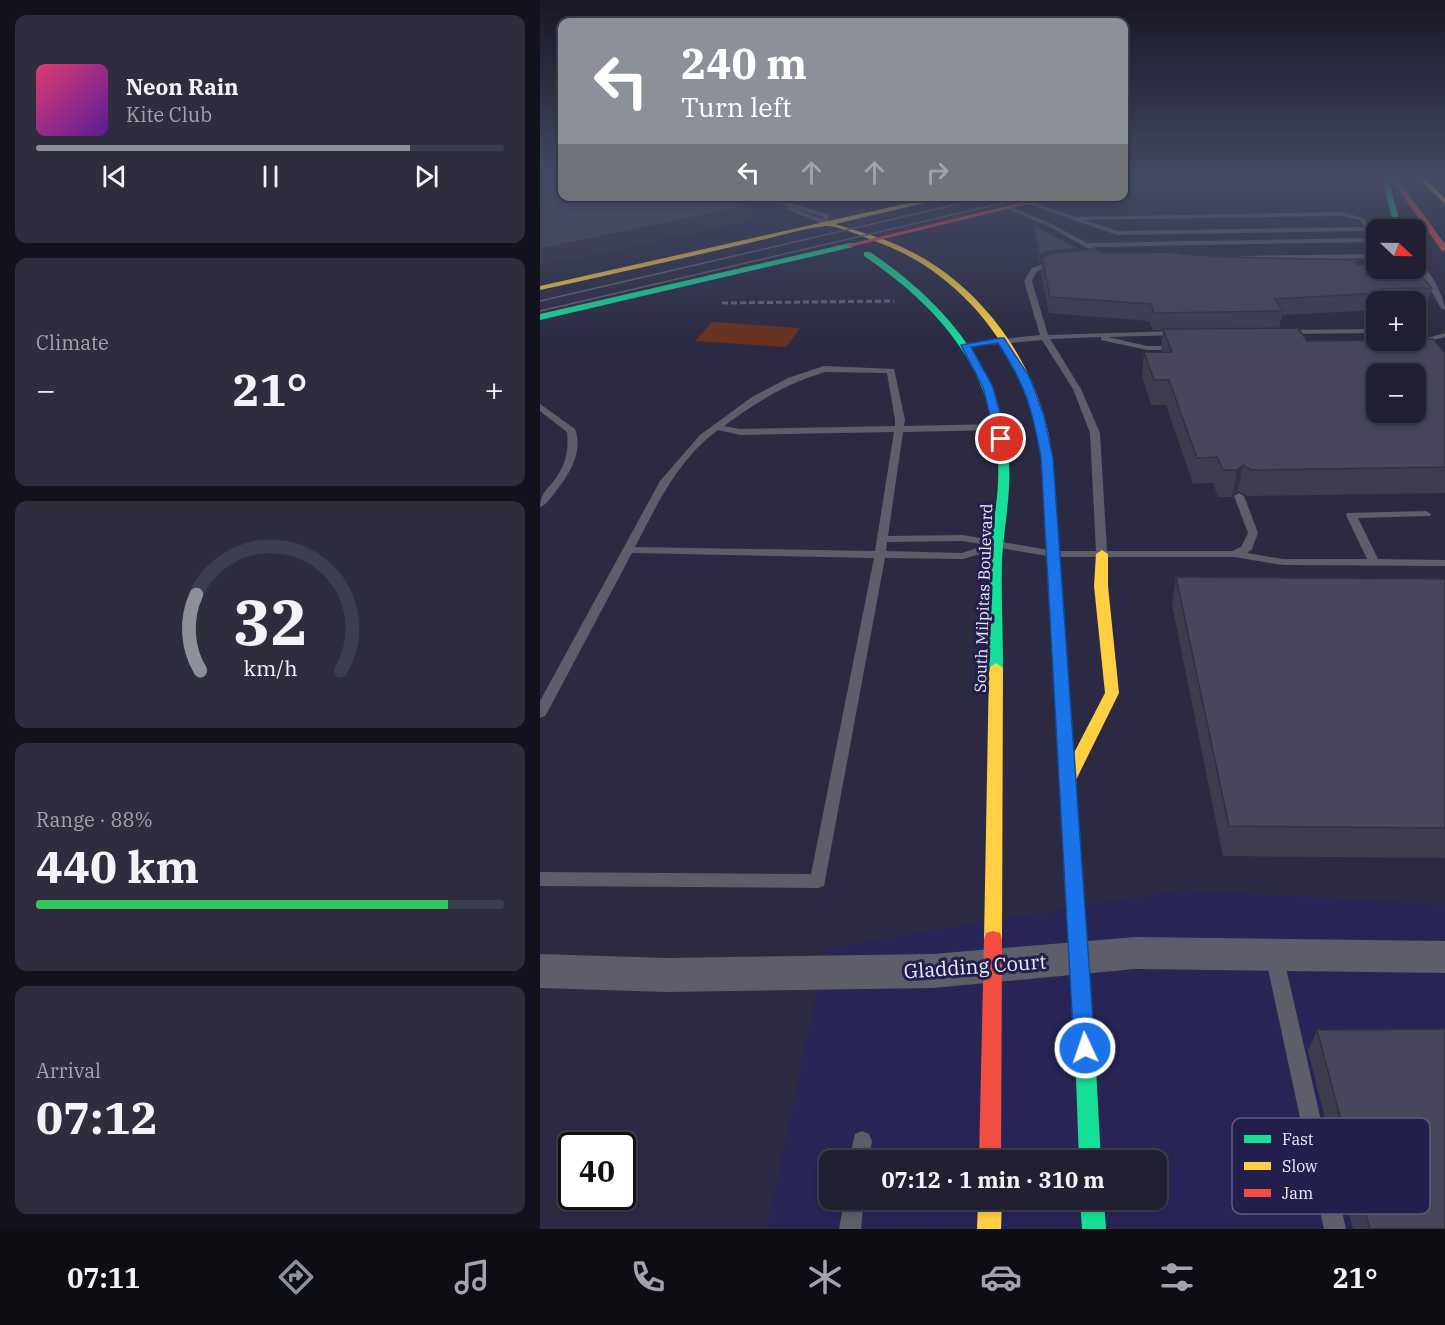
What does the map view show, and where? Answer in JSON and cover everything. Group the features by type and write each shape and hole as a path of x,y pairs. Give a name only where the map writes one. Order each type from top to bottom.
{"main road":[{"path":"540,288 780,233"},
{"name":"South Milpitas Boulevard","path":"837,233 850,245 893,268 939,309 966,345 988,387 1000,427 1003,479 998,546 990,1150"},
{"path":"858,233 876,239 922,261 951,283 974,305 1025,378 1039,416 1047,458 1054,554 1080,958 1089,1150"},
{"path":"540,317 897,233"},
{"path":"1434,233 1445,249"},
{"path":"1068,780 1112,693 1101,586 1102,554"},
{"path":"989,1229 990,1210"},
{"path":"1093,1210 1094,1229"}],"street":[{"name":"Gladding Court","path":"540,971 668,975 933,971 1135,953 1445,957"}],"lane":[{"path":"1066,233 1087,245 1101,260"},
{"path":"1071,236 1081,234"},
{"path":"1087,245 1366,242"},
{"path":"1230,258 1366,256"},
{"path":"1060,262 1038,268 1029,275 1028,281 1036,317 1044,336 1077,389 1095,433 1102,554"},
{"path":"1426,277 1445,309"},
{"path":"1278,332 1366,331"},
{"path":"966,345 1044,336 1184,333"},
{"path":"1092,334 1147,348 1190,348"},
{"path":"1426,340 1445,336"},
{"path":"540,713 665,481 687,453 715,427 773,389 791,380 824,369 891,372 900,431 881,556 818,881 540,879"},
{"path":"540,504 567,473 575,445 572,431 541,408"},
{"path":"715,427 740,432 900,431 1000,427"},
{"path":"1233,554 1246,549 1253,533 1239,496"},
{"path":"1374,562 1351,515 1426,514"},
{"path":"884,539 963,538 998,546 1054,554 1233,554 1283,562 1445,563"},
{"path":"628,550 963,556 998,546"},
{"path":"1274,955 1310,1118"},
{"path":"850,1229 853,1210"},
{"path":"1332,1214 1335,1229"}],"shaded area":[{"path":"712,322 800,328 786,347 695,341"},
{"path":"1181,890 1445,905 1445,1229 767,1229 826,948"}],"building":[{"path":"540,233 616,233 540,249"},
{"path":"1036,233 1050,233 1078,248 1047,252 1040,256"},
{"path":"1094,249 1102,253 1177,252 1178,254 1228,257 1353,260 1358,265 1366,265 1366,279 1424,279 1432,288 1380,289 1381,291 1366,291 1366,294 1275,299 1283,311 1154,313 1151,304 1050,297 1042,258 1052,253"},
{"path":"1298,328 1307,341 1366,340 1366,351 1426,351 1426,339 1433,339 1445,353 1445,467 1251,470 1243,465 1237,470 1223,470 1217,457 1197,458 1169,380 1154,380 1144,352 1172,352 1163,329"},
{"path":"1176,577 1445,579 1445,828 1229,826"},
{"path":"1445,1029 1445,1229 1370,1229 1366,1214 1430,1214 1430,1118 1340,1118 1317,1030"}],"tram line":[{"path":"540,301 832,233"},
{"path":"540,311 873,233"}],"railway":[{"path":"722,303 894,301"}],"traffic: fast":[{"path":"540,317 850,245"},
{"path":"867,254 894,272 942,316 962,341 979,369 992,398 1000,430 1004,463 996,560 996,668"},
{"path":"1051,527 1070,810"},
{"path":"1085,1050 1090,1150"},
{"path":"1093,1210 1094,1229"}],"traffic: slow":[{"path":"540,288 784,233"},
{"path":"857,233 911,254 934,268 976,305 1010,351 1024,376 1042,427 1051,527"},
{"path":"1069,778 1112,693 1101,586 1102,554"},
{"path":"993,939 996,668"},
{"path":"989,1229 990,1210"}],"traffic: jam":[{"path":"850,245 900,233"},
{"path":"1434,233 1445,249"},
{"path":"1070,810 1085,1050"},
{"path":"990,1150 993,939"}],"route":[{"path":"1001,439 1000,427 988,387 966,345 1000,340 1013,357 1025,378 1039,416 1047,458 1085,1048"}]}
